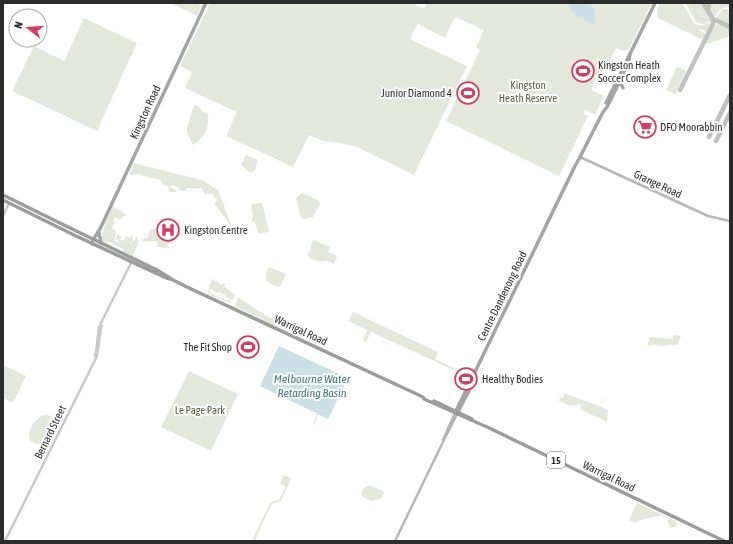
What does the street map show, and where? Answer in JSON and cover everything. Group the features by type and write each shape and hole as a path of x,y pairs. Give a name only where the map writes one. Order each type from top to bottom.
{"highway":[{"name":"Warrigal Road","path":"3,195 132,260 159,270 173,280 198,292 430,399 724,541"},
{"name":"Warrigal Road","path":"3,200 11,200 94,241 101,243 132,260"}],"main road":[{"name":"Kingston Road","path":"94,241 206,3"},
{"name":"Centre Dandenong Road","path":"394,541 579,163 580,157 655,3"},
{"name":"Centre Dandenong Road","path":"604,110 616,89 630,55"},
{"path":"616,89 624,88 621,84 622,76"},
{"name":"Grange Road","path":"580,157 708,216 730,220"},
{"path":"87,237 98,233 101,243"}],"street":[{"path":"3,216 11,200"},
{"name":"Bernard Street","path":"6,541 94,360 100,327 132,260"}],"green space":[{"path":"171,3 197,3 202,6 197,16"},
{"name":"Kingston Heath Reserve","path":"210,3 412,3 424,9 427,3 652,3 629,49 622,51 616,48 608,65 599,61 596,66 601,69 591,90 604,96 595,115 585,110 584,114 588,116 559,176 446,121 480,50 476,47 484,30 455,17 445,38 418,24 410,39 467,66 414,175 357,147 323,141 309,135 293,167 226,136 237,112 185,88 192,72 180,66"},
{"path":"660,3 683,3 694,23 705,25 711,22 707,32 700,29 699,30 706,34 703,39 658,18 657,9"},
{"path":"685,3 701,3 711,21 704,24 697,23"},
{"path":"711,3 730,3 730,8 722,8 714,18 710,12"},
{"path":"723,9 730,10 730,26 715,19"},
{"path":"84,18 137,43 97,131 12,91 33,48 38,48 64,61"},
{"path":"717,24 730,29 730,34 728,37 707,44 705,43 713,27"},
{"path":"678,67 686,71 676,95 666,90 676,68"},
{"path":"197,105 203,112 208,113 208,123 204,135 193,145 187,133 187,128 194,106"},
{"path":"246,155 258,160 255,170 251,173 241,165"},
{"path":"134,163 202,180 218,190 232,227 215,204 217,200 212,194 204,194 202,188 186,188 186,191 181,191 179,188 172,185 170,185 170,187 176,190 176,192 170,192 168,190 170,188 162,184 160,180 152,179 139,174 129,174"},
{"path":"302,193 318,200 320,204 313,217 304,219 301,218 296,198"},
{"path":"262,203 269,230 268,232 258,234 255,222 252,222 253,217 251,204"},
{"path":"113,206 126,215 123,216 122,220 115,217 113,221 115,223 112,228 116,231 115,241 120,242 116,239 117,234 122,237 120,240 123,241 126,236 130,238 131,236 133,237 132,241 134,241 136,236 138,237 137,239 139,241 133,256 123,252 124,250 109,242 106,243 102,240 107,218"},
{"path":"163,227 181,232 182,236 182,232 188,232 183,237 176,236 173,239 169,238 171,241 167,245 169,248 157,247 156,241 142,242 143,239 149,236 150,230"},
{"path":"313,240 330,247 327,256 329,252 337,256 334,264 325,260 315,260 307,255 311,249"},
{"path":"269,267 286,274 279,287 266,280"},
{"path":"212,279 221,285 224,283 226,284 224,286 235,295 233,300 226,297 226,295 217,293 212,289 210,289 209,293 231,301 230,303 207,294"},
{"path":"238,297 277,321 275,326 235,306"},
{"path":"353,312 438,352 435,359 469,375 469,377 371,332 366,342 363,340 367,330 348,321"},
{"path":"673,335 681,336 677,345 647,346 650,337 673,339"},
{"path":"3,365 26,376 13,403 3,398"},
{"name":"Le Page Park","path":"189,371 238,394 211,451 161,427"},
{"path":"564,393 599,406 603,399 600,406 608,410 607,422 580,409 581,404 570,406 559,401 560,397 563,398"},
{"path":"44,415 51,416 55,420 57,424 56,430 44,443 33,443 30,440 30,431 35,421"},
{"path":"284,475 291,479 281,501 272,504 255,541 252,540 270,503 279,499 285,488 284,485 280,484"},
{"path":"369,485 384,492 382,498 371,501 361,495 363,489"},
{"path":"637,503 676,521 677,526 670,528 667,518 661,515 638,521 636,523 629,520"}],"water":[{"path":"572,3 587,3 595,9 596,22 592,24 586,22 583,17 577,17 569,6"},
{"name":"Melbourne Water Retarding Basin","path":"279,346 348,378 328,419 260,386"}],"waterway":[{"path":"692,3 698,18 710,20"},
{"path":"314,424 318,414"}],"taxiway":[{"path":"703,3 713,19 730,27"},
{"path":"708,11 709,3"},
{"path":"680,90 713,24 712,18"},
{"path":"709,137 730,95"},
{"path":"716,141 730,113"}],"place":[{"name":"Kingston Heath Soccer Complex","path":"583,71"},
{"name":"Junior Diamond 4","path":"468,93"},
{"name":"DFO Moorabbin","path":"645,127"},
{"name":"Kingston Centre","path":"168,230"},
{"name":"The Fit Shop","path":"248,347"},
{"name":"Healthy Bodies","path":"466,379"}]}
